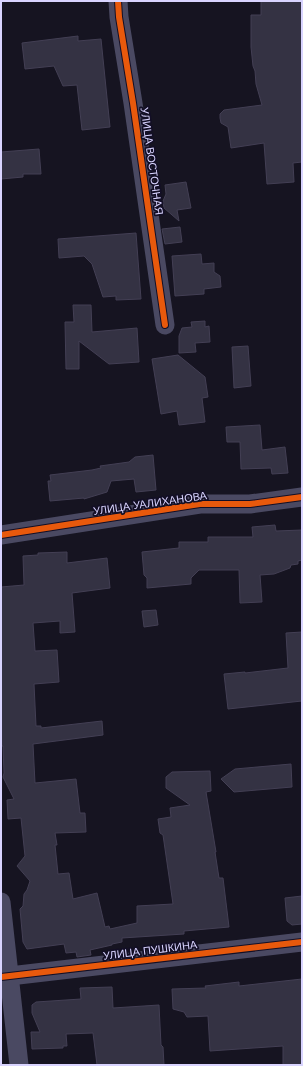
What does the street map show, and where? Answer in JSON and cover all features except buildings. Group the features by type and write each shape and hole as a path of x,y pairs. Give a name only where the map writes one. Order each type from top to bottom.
{"street":[{"name":"УЛИЦА ВОСТОЧНАЯ","path":"118,1 119,17 165,324"},
{"name":"УЛИЦА УАЛИХАНОВА","path":"1,535 200,504 250,504 302,497"},
{"path":"1,902 6,976 19,1065"},
{"name":"УЛИЦА ПУШКИНА","path":"6,976 302,942"}],"cycle path":[{"path":"118,1 119,17 165,325"},
{"path":"1,535 200,504 250,504 302,497"},
{"path":"1,977 302,942"}]}
